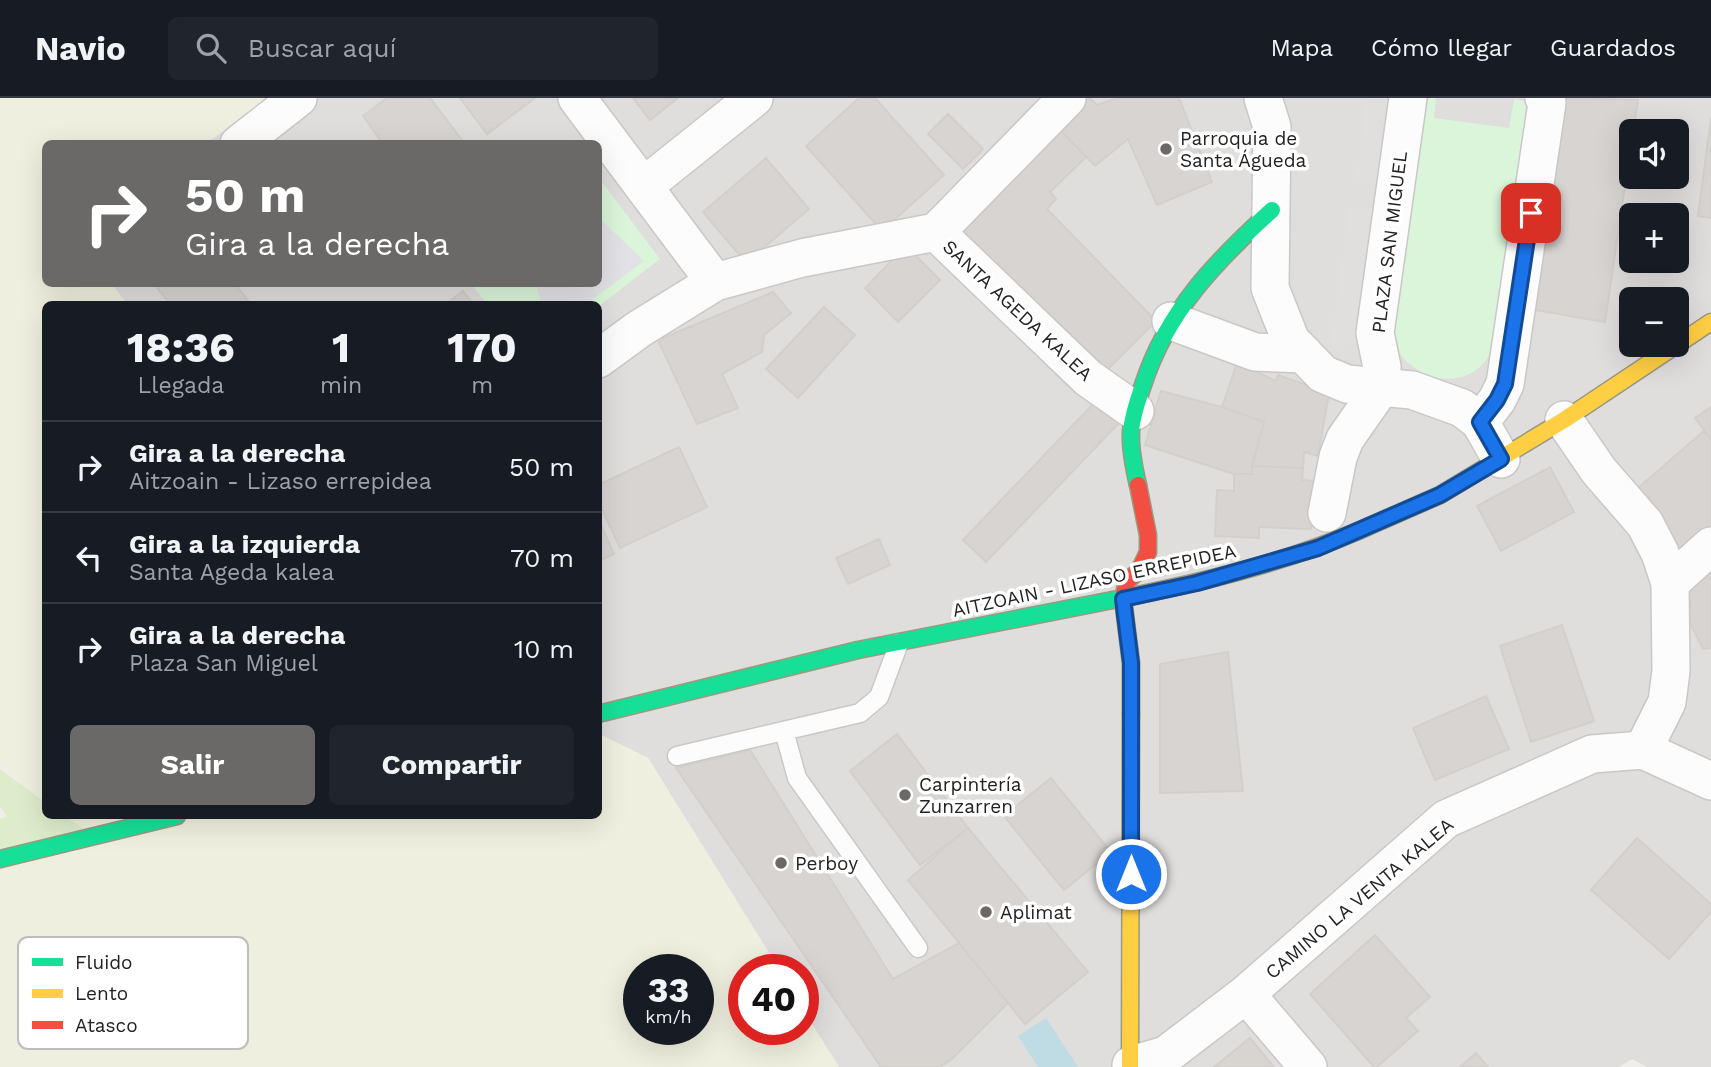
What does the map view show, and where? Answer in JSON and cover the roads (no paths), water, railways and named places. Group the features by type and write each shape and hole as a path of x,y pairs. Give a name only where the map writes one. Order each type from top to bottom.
{"street":[{"path":"244,140 298,98"},
{"path":"578,98 715,282"},
{"path":"643,186 754,98"},
{"name":"SANTA AGEDA KALEA","path":"602,356 639,329 715,282 802,258 936,232 1067,98"},
{"path":"1263,98 1272,127 1270,288 1291,341 1323,374 1347,384 1412,390 1462,408 1480,422 1501,459"},
{"name":"PLAZA SAN MIGUEL","path":"1382,386 1382,367 1375,333 1408,98"},
{"path":"1480,422 1497,400 1505,384 1545,98"},
{"path":"1131,1066 1131,663 1123,599 1127,581 1139,571 1148,552 1149,535 1133,461 1131,433 1152,358 1171,321 1225,253 1272,210"},
{"name":"SANTA AGEDA KALEA","path":"936,232 1088,378 1135,411"},
{"path":"1171,321 1255,352 1304,354"},
{"name":"AITZOAIN - LIZASO ERREPIDEA","path":"602,713 899,642 1197,583 1318,548 1440,495 1564,420 1711,322"},
{"path":"1327,513 1338,457 1345,439 1382,386"},
{"path":"1564,420 1599,471 1645,524 1660,553 1670,583 1671,671 1667,702 1643,750 1711,781"},
{"path":"1670,583 1711,546"},
{"name":"CAMINO LA VENTA KALEA","path":"1131,1066 1166,1055 1246,994 1447,818 1592,754 1643,750"},
{"path":"0,859 165,819"},
{"path":"1246,994 1308,1067"}],"lane":[{"path":"677,756 860,713 879,697 899,642"},
{"path":"784,731 797,778 918,948"}],"water":[{"path":"1046,1018 1078,1067 1038,1067 1018,1036"}],"place":[{"name":"Parroquia de Santa Águeda","path":"1166,149"},
{"name":"Carpintería Zunzarren","path":"905,795"},
{"name":"Perboy","path":"781,863"},
{"name":"Aplimat","path":"986,912"}]}
